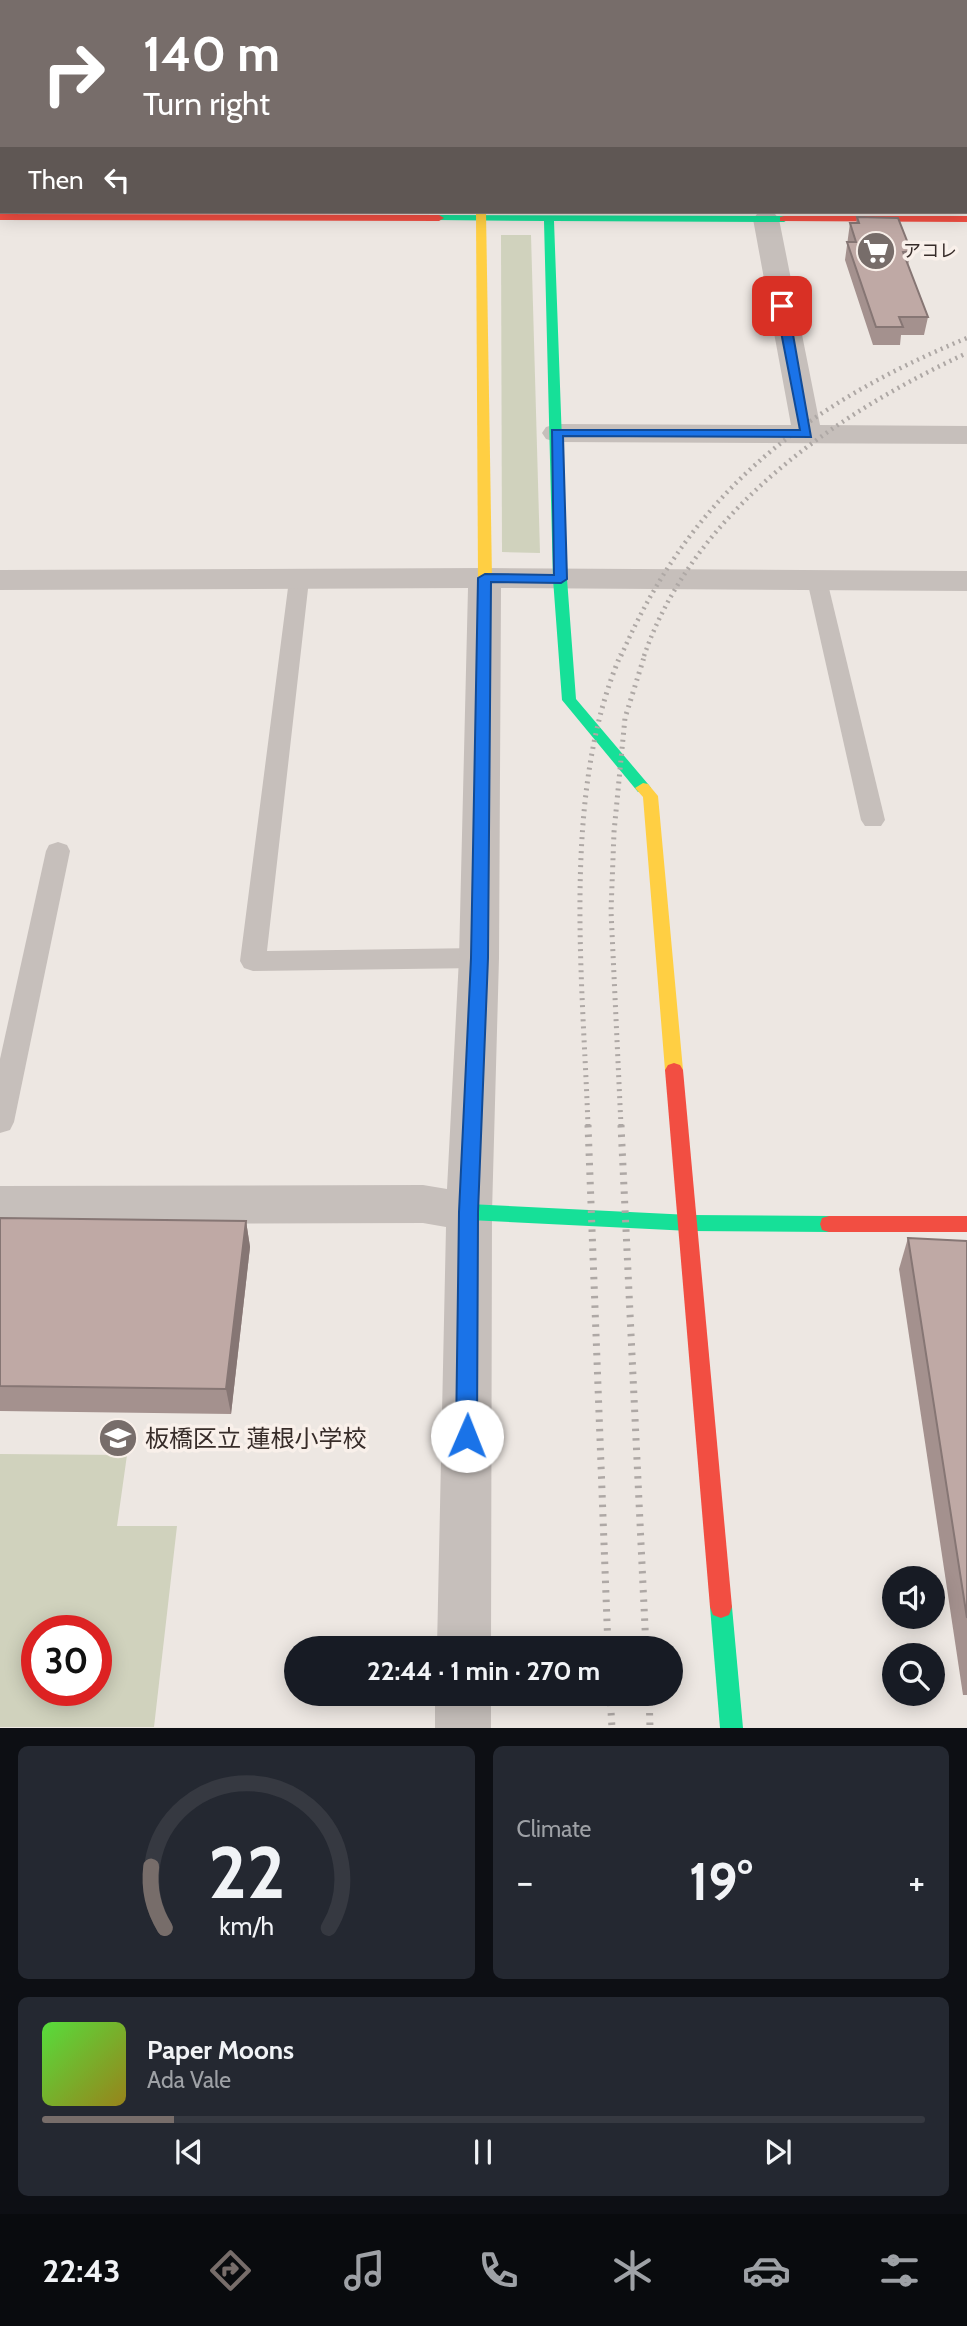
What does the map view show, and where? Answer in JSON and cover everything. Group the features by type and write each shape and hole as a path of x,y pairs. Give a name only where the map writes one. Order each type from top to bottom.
{"street":[{"path":"0,217 99,214 967,219"},
{"path":"464,1636 469,1212 479,958 485,578 481,215"},
{"path":"549,218 561,579 569,700 650,796 690,1223 732,1727"},
{"path":"766,219 807,434"},
{"path":"557,433 967,435"},
{"path":"0,580 485,578 967,581"},
{"path":"0,1205 423,1204 469,1212 690,1223 967,1224"},
{"path":"463,1706 463,1727"}],"lane":[{"path":"299,580 253,961 479,958"},
{"path":"817,580 873,821"},
{"path":"0,1122 58,851"}],"green space":[{"path":"501,235 531,235 540,553 502,552"},
{"path":"0,1454 127,1455 117,1526 177,1526 154,1727 0,1727"}],"building":[{"path":"857,217 898,218 911,251 903,252 928,317 899,317 903,327 876,327 847,242 856,242 850,223 859,223"},
{"path":"0,1218 246,1221 226,1389 0,1386"},
{"path":"908,1238 967,1241 967,1618"}],"railway":[{"path":"621,656 650,598 682,547 719,501 760,461 805,425 855,393 909,364 967,338"},
{"path":"644,656 667,604 697,556 733,512 775,473 820,437 868,406 967,353"},
{"path":"588,1126 580,948 583,825 590,766 602,708 621,654"},
{"path":"621,1126 611,911 614,832 625,718 645,654"},
{"path":"588,1125 608,1636"},
{"path":"621,1125 645,1636"},
{"path":"611,1706 612,1728"},
{"path":"649,1706 650,1728"}],"traffic: fast":[{"path":"439,218 784,219"},
{"path":"549,218 560,579 569,700 643,788"},
{"path":"469,1212 690,1223 829,1224"},
{"path":"721,1607 732,1728"}],"traffic: slow":[{"path":"481,214 485,578"},
{"path":"643,788 650,796 674,1070"}],"traffic: jam":[{"path":"0,217 439,218"},
{"path":"784,219 967,219"},
{"path":"674,1070 721,1607"},
{"path":"829,1224 967,1224"}],"place":[{"name":"アコレ","path":"876,251"},
{"name":"板橋区立 蓮根小学校","path":"118,1438"}],"route":[{"path":"467,1436 469,1212 479,958 485,578 561,579 557,433 807,434 782,306"}]}
